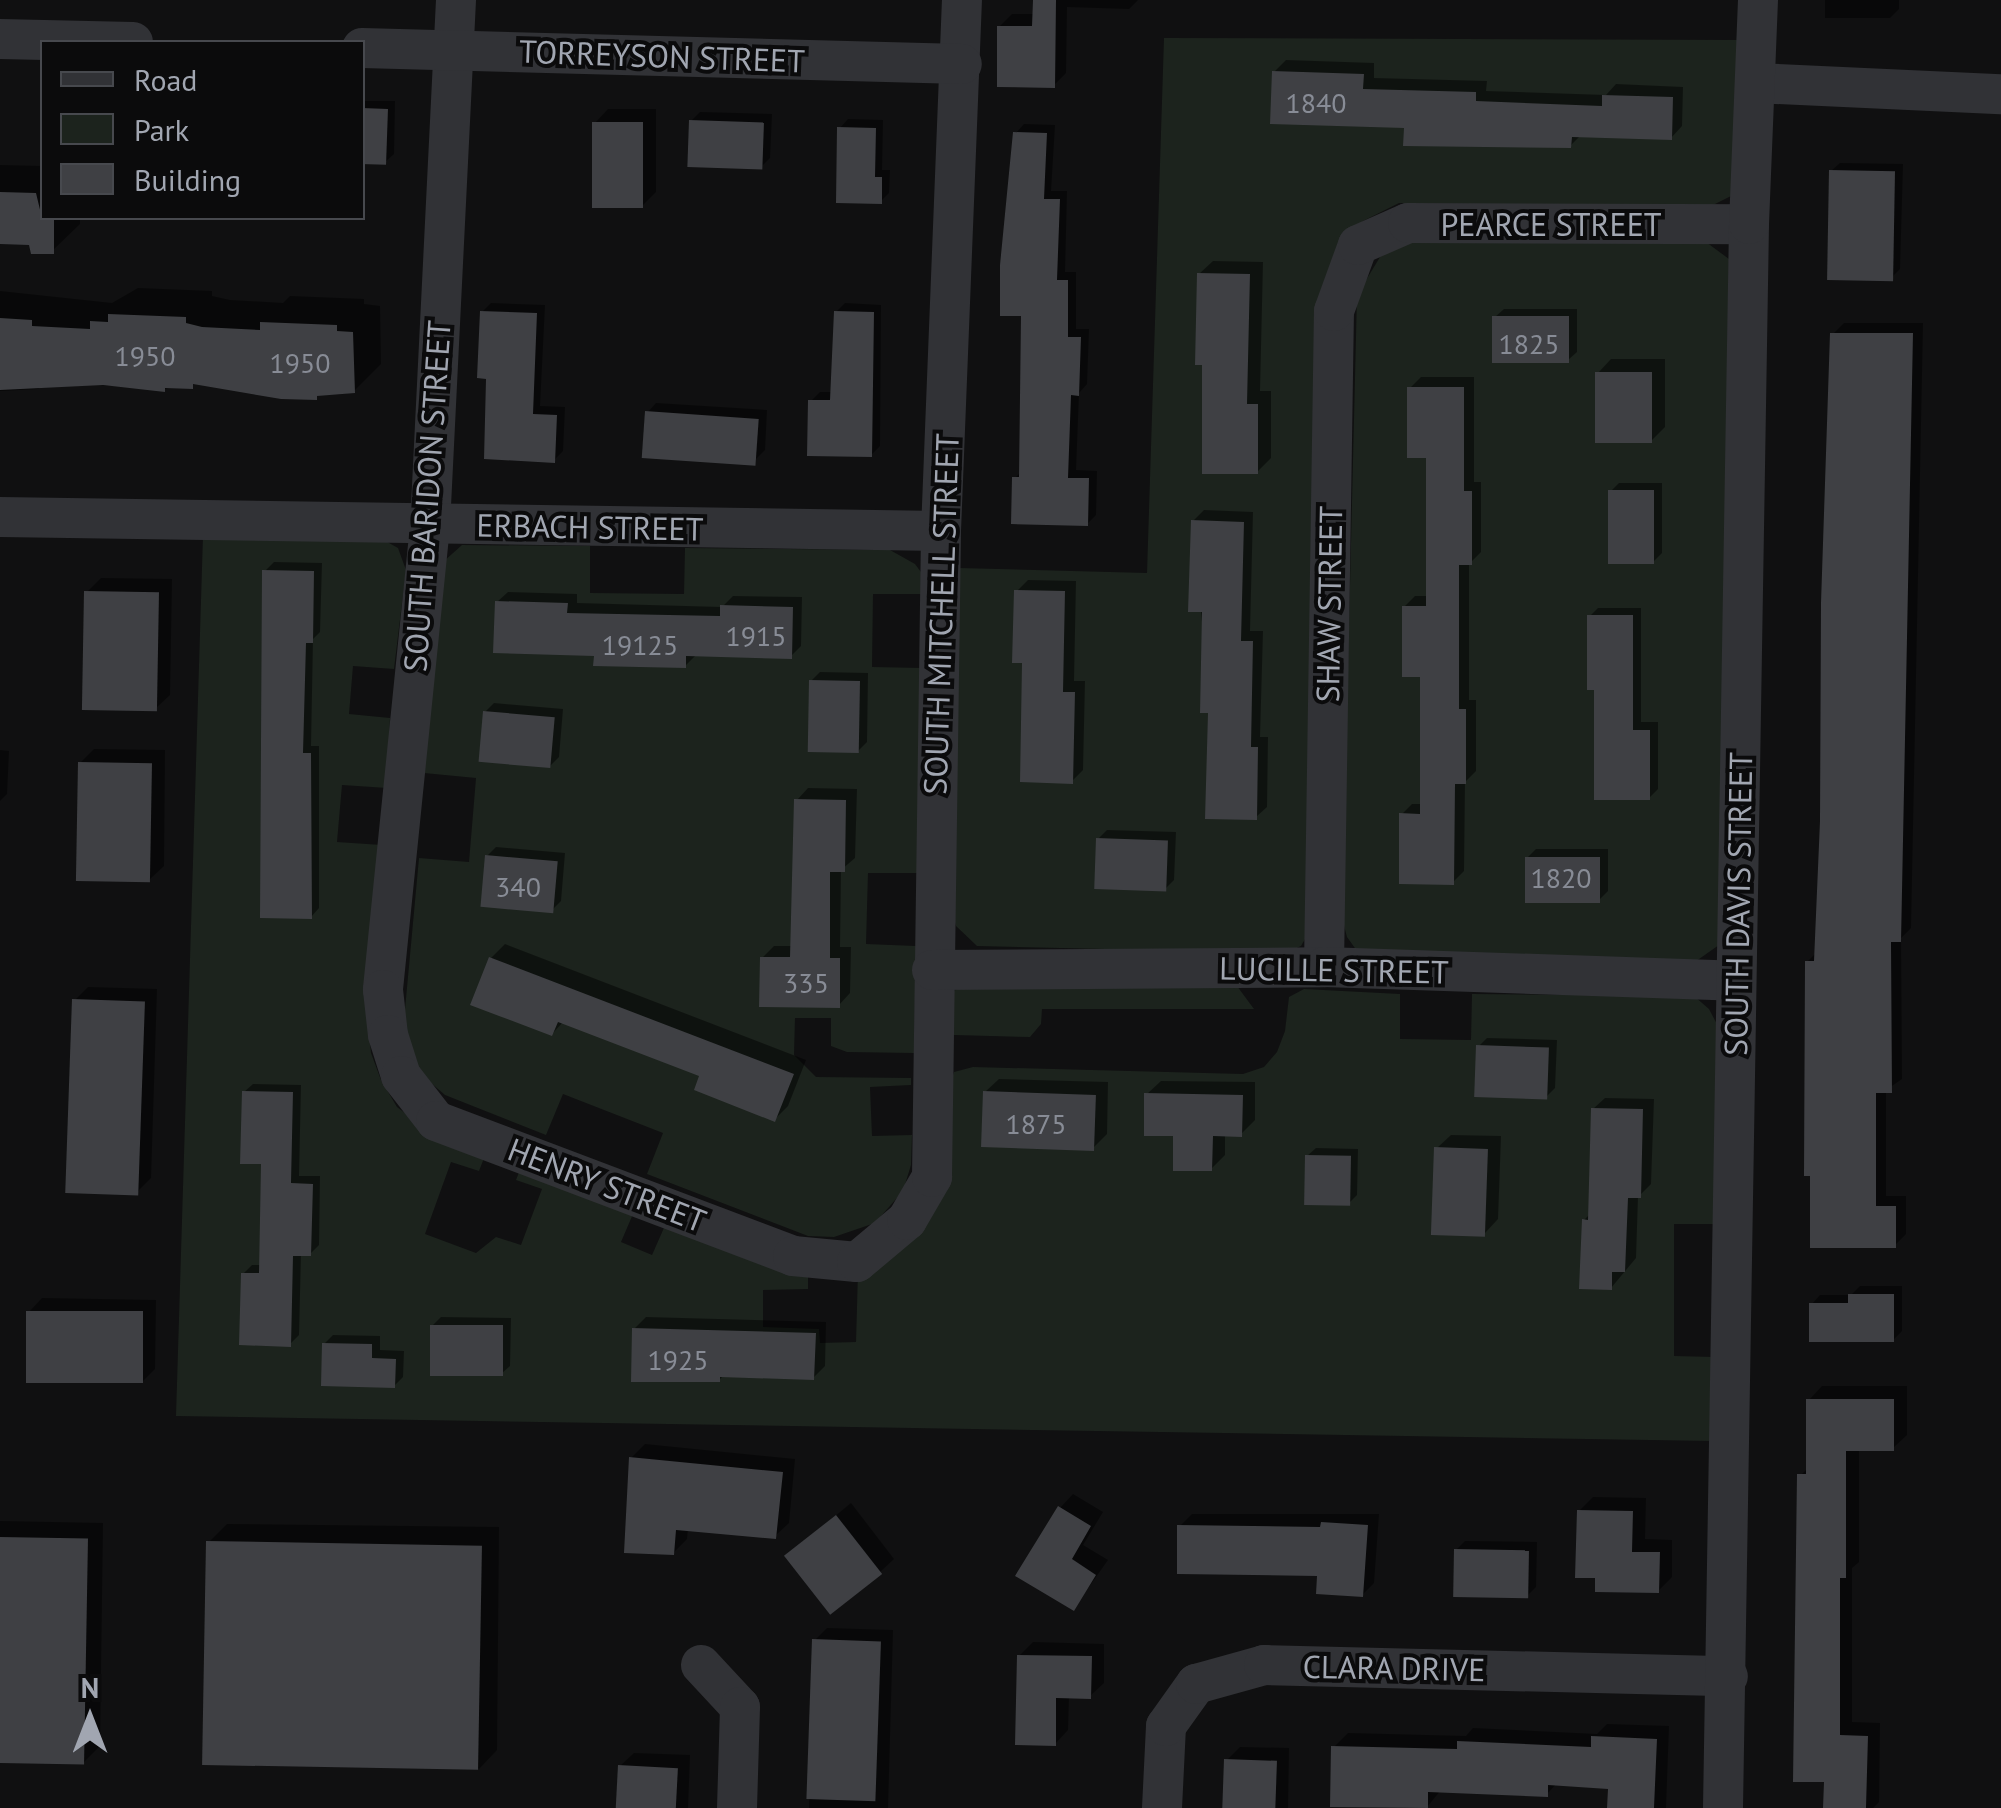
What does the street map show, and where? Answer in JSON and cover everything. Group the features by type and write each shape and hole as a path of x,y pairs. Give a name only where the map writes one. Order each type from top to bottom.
{"street":[{"name":"SOUTH BARIDON STREET","path":"383,990 430,526 456,0"},
{"name":"SOUTH MITCHELL STREET","path":"906,1220 932,1177 941,531 962,0"},
{"name":"SOUTH DAVIS STREET","path":"1723,1808 1749,224 1758,0"},
{"path":"0,39 44,40"},
{"name":"TORREYSON STREET","path":"365,48 962,64"},
{"path":"1755,83 2001,94"},
{"name":"PEARCE STREET","path":"1358,245 1408,223 1749,224"},
{"name":"SHAW STREET","path":"1324,967 1334,312 1358,245"},
{"name":"ERBACH STREET","path":"0,517 941,531"},
{"name":"LUCILLE STREET","path":"932,970 1324,967 1736,982"},
{"name":"HENRY STREET","path":"383,990 388,1036 401,1076 436,1121 793,1256 857,1262 906,1220"},
{"path":"701,1665 740,1707 738,1808"},
{"name":"CLARA DRIVE","path":"1162,1808 1166,1726 1196,1684 1264,1665 1728,1676"}],"green space":[{"path":"1164,38 1745,40 1733,195 1709,207 1399,203 1363,221 1347,238 1308,934 1301,946 1286,953 977,946 956,926 951,909 959,568 1147,573"},
{"path":"1417,236 1706,242 1729,259 1719,945 1692,964 1357,951 1347,937 1342,918 1357,295 1380,257"},
{"path":"203,535 382,539 398,548 406,570 394,669 353,666 349,714 390,718 387,788 342,785 337,842 382,845 368,1023 371,1053 381,1080 397,1107 425,1128 486,1153 479,1171 451,1162 425,1234 476,1253 496,1237 521,1245 542,1189 516,1180 521,1167 636,1207 621,1242 652,1255 667,1221 808,1272 808,1289 763,1290 763,1327 819,1329 820,1343 856,1342 858,1271 896,1249 954,1072 973,1067 1243,1074 1264,1067 1277,1052 1285,1031 1289,997 1304,989 1400,994 1400,1039 1471,1040 1472,994 1694,996 1709,1009 1719,1028 1715,1224 1674,1224 1674,1356 1715,1357 1713,1441 176,1416"},
{"path":"462,545 590,546 590,593 684,594 685,548 890,550 915,564 924,576 926,594 873,594 872,667 923,668 919,873 868,873 866,944 916,946 914,1053 847,1052 831,1046 831,1018 795,1018 794,1055 816,1077 911,1078 911,1085 870,1087 872,1136 912,1135 911,1165 903,1191 875,1223 834,1237 808,1236 647,1174 663,1133 563,1094 546,1135 445,1095 424,1077 412,1058 403,1031 419,858 469,862 476,778 424,773 443,562"},
{"path":"973,983 1237,986 1254,1009 1042,1009 1041,1024 1030,1037 954,1035 953,991"}],"building":[{"path":"1033,0 1056,0 1055,88 997,87 997,26 1032,26"},
{"path":"1272,71 1364,74 1363,89 1476,92 1476,101 1602,106 1602,95 1673,97 1672,140 1572,137 1571,148 1403,146 1404,128 1270,124"},
{"path":"365,108 388,109 386,165 365,164"},
{"path":"689,120 764,123 762,170 687,167"},
{"path":"592,122 643,122 643,208 592,208"},
{"path":"837,127 876,128 875,177 882,177 882,204 836,203"},
{"path":"1013,132 1047,133 1044,199 1060,199 1057,280 1068,280 1068,337 1081,337 1079,396 1071,395 1068,478 1089,478 1088,526 1011,524 1012,477 1019,477 1021,316 1000,316 1000,265"},
{"path":"1829,170 1895,171 1893,281 1827,280"},
{"path":"0,192 36,193 40,220 54,220 54,254 31,254 29,245 0,244"},
{"path":"1197,273 1250,274 1247,404 1258,404 1258,474 1202,474 1202,365 1195,365"},
{"path":"480,311 537,313 533,414 557,415 555,463 484,459 486,379 477,378"},
{"path":"834,311 874,312 872,457 807,456 808,400 830,400"},
{"path":"108,314 186,317 186,323 202,327 260,330 260,322 337,325 337,331 353,332 355,393 317,396 317,400 281,399 193,384 193,389 165,388 165,392 103,385 0,390 0,318 32,320 32,326 90,329 90,321 108,322"},
{"path":"1492,316 1569,316 1569,363 1492,363"},
{"path":"1830,333 1913,333 1901,942 1891,942 1892,1093 1876,1093 1876,1206 1896,1206 1896,1248 1810,1248 1810,1176 1804,1176 1805,961 1814,961 1820,821 1821,603"},
{"path":"1595,372 1652,372 1652,443 1595,443"},
{"path":"1407,387 1464,387 1464,491 1472,491 1472,565 1459,565 1459,709 1466,709 1466,784 1455,784 1454,885 1399,884 1399,813 1420,814 1420,677 1402,677 1402,606 1426,606 1426,458 1407,458"},
{"path":"645,411 759,419 755,466 642,458"},
{"path":"1608,490 1654,490 1654,564 1608,564"},
{"path":"1191,520 1244,522 1241,641 1253,641 1251,747 1258,747 1257,820 1205,819 1208,713 1200,713 1202,612 1188,612"},
{"path":"262,570 314,571 313,643 306,643 303,753 311,753 312,919 260,918"},
{"path":"1014,590 1065,591 1063,692 1075,692 1073,784 1020,782 1022,663 1012,663"},
{"path":"84,591 159,592 157,711 82,710"},
{"path":"495,601 568,603 567,613 720,616 720,605 793,607 792,659 686,656 686,668 593,666 594,656 493,653"},
{"path":"1587,615 1633,615 1633,730 1650,730 1650,800 1594,800 1594,690 1587,690"},
{"path":"809,680 860,681 859,753 808,752"},
{"path":"483,711 555,717 550,768 479,762"},
{"path":"78,762 152,763 150,882 76,881"},
{"path":"794,799 846,800 845,872 830,872 830,958 840,958 840,1008 759,1007 760,957 790,957"},
{"path":"1096,838 1168,841 1166,891 1094,889"},
{"path":"485,855 558,861 553,913 480,907"},
{"path":"1525,857 1600,857 1600,903 1525,903"},
{"path":"489,957 794,1074 775,1122 694,1090 699,1076 558,1022 552,1036 470,1005"},
{"path":"72,999 145,1002 138,1195 65,1193"},
{"path":"1476,1045 1549,1048 1547,1100 1474,1097"},
{"path":"242,1091 293,1092 291,1183 313,1184 311,1256 293,1256 291,1347 239,1345 241,1273 259,1273 261,1164 240,1164"},
{"path":"983,1091 1096,1095 1094,1151 981,1147"},
{"path":"1144,1093 1243,1095 1242,1137 1213,1136 1212,1171 1173,1171 1173,1136 1144,1136"},
{"path":"1591,1108 1643,1109 1641,1198 1628,1198 1625,1272 1612,1272 1612,1290 1579,1289 1582,1219 1588,1220"},
{"path":"1434,1147 1488,1149 1485,1237 1431,1235"},
{"path":"1305,1155 1351,1156 1350,1206 1304,1205"},
{"path":"1848,1294 1894,1294 1894,1342 1809,1342 1809,1303 1848,1303"},
{"path":"26,1311 143,1311 143,1383 26,1383"},
{"path":"430,1325 503,1325 503,1376 430,1376"},
{"path":"632,1328 816,1333 814,1380 720,1377 720,1382 631,1382"},
{"path":"322,1343 372,1344 372,1358 396,1359 395,1388 321,1386"},
{"path":"1806,1399 1894,1399 1894,1451 1846,1451 1846,1578 1840,1578 1840,1735 1868,1736 1866,1808 1823,1808 1824,1782 1793,1782 1797,1474 1806,1474"},
{"path":"629,1457 783,1472 776,1539 676,1530 674,1555 624,1553"},
{"path":"1058,1506 1091,1526 1072,1559 1096,1575 1074,1611 1015,1576"},
{"path":"1577,1510 1633,1511 1632,1552 1660,1552 1659,1593 1595,1592 1595,1578 1575,1578"},
{"path":"836,1515 882,1574 830,1615 784,1556"},
{"path":"1321,1522 1368,1525 1363,1597 1316,1594 1317,1576 1177,1574 1177,1525 1320,1527"},
{"path":"0,1537 88,1539 84,1765 0,1763"},
{"path":"206,1541 482,1546 478,1770 202,1765"},
{"path":"1454,1549 1529,1550 1528,1598 1453,1597"},
{"path":"812,1639 881,1641 875,1801 806,1799"},
{"path":"1017,1655 1092,1656 1091,1699 1056,1698 1056,1746 1015,1745"},
{"path":"1591,1736 1657,1739 1654,1808 1607,1808 1608,1789 1548,1785 1548,1797 1428,1792 1428,1808 1330,1807 1331,1746 1457,1749 1457,1741 1591,1747"},
{"path":"1224,1759 1277,1761 1275,1808 1222,1808"},
{"path":"618,1765 678,1768 676,1808 616,1808"}]}
